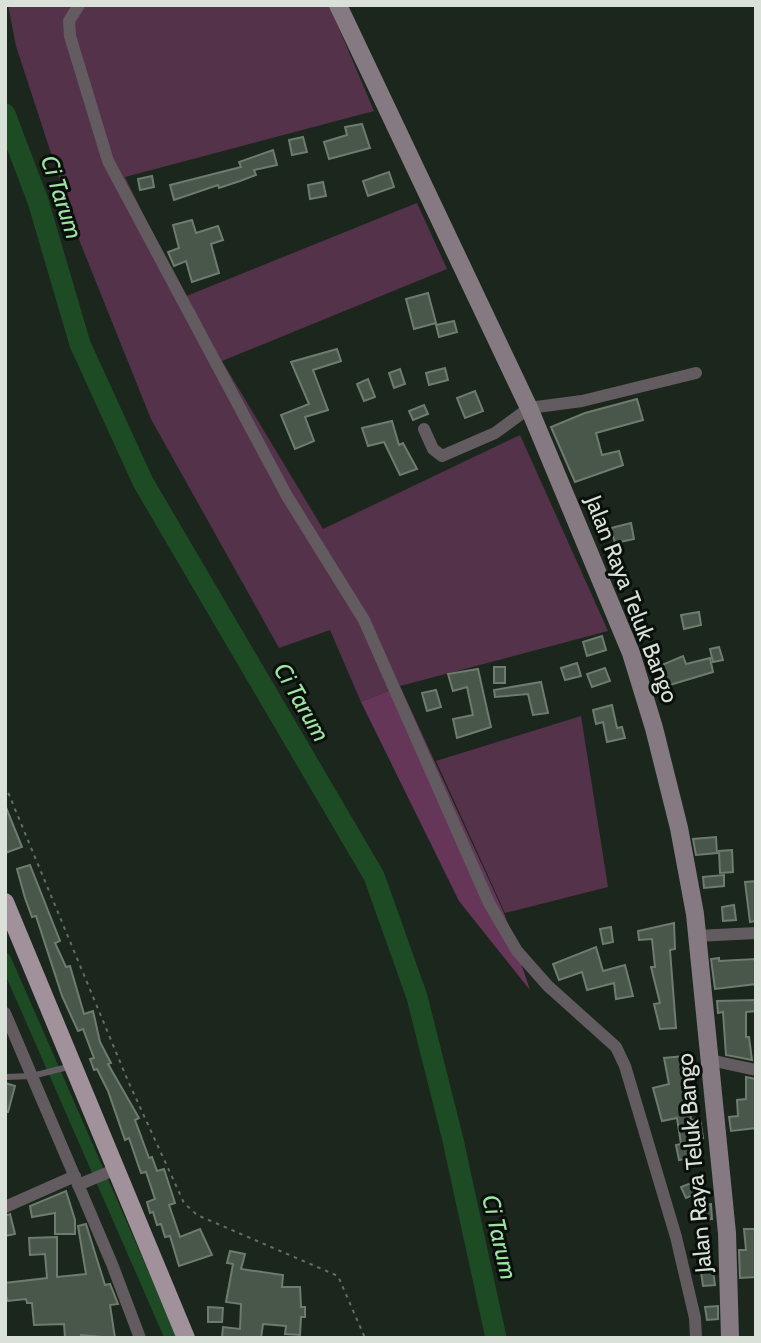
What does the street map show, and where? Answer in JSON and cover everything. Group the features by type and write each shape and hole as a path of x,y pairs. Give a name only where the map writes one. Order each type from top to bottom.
{"main road":[{"name":"Jalan Raya Teluk Bango","path":"338,5 529,408 631,653 654,728 679,828 698,936 727,1233 730,1338"},
{"path":"5,902 70,1066 108,1173 186,1338"}],"street":[{"path":"79,5 69,21 70,36 108,161 287,496 364,620 489,903 517,951 548,986 616,1047 625,1066 676,1237 695,1318 696,1338"},
{"path":"424,429 433,449 442,456 495,433 529,408 582,401 696,373"},
{"path":"698,936 756,933"},
{"path":"5,1013 37,1075 140,1338"},
{"path":"710,1060 756,1070"},
{"path":"5,1207 108,1173"}],"lane":[{"path":"5,1077 37,1075 70,1066"}],"path":[{"path":"5,785 128,1081 184,1203 197,1215 338,1276 365,1338"}],"shaded area":[{"path":"8,5 329,5 374,111 125,177 184,297 417,203 447,269 222,361 323,529 520,435 608,631 400,686 361,702 330,630 279,648 151,419 80,242 16,46"},
{"path":"400,686 504,913 530,990 459,901 361,702"},
{"path":"581,716 608,887 505,913 436,761"}],"building":[{"path":"362,124 370,148 329,159 324,142 347,135 345,127"},
{"path":"303,137 307,152 292,155 289,140"},
{"path":"273,150 277,165 254,170 256,175 240,181 219,188 218,185 174,200 170,185 241,167 239,162"},
{"path":"389,172 394,187 368,196 363,181"},
{"path":"152,176 154,187 140,190 138,179"},
{"path":"323,182 326,196 310,199 308,185"},
{"path":"192,220 196,233 218,226 223,240 211,244 219,273 192,282 186,261 174,266 168,252 179,248 173,225"},
{"path":"428,293 436,323 414,329 406,299"},
{"path":"454,321 457,332 439,337 436,325"},
{"path":"337,349 341,361 313,370 328,410 305,417 314,441 295,449 281,415 309,404 291,362"},
{"path":"445,368 448,380 429,385 426,373"},
{"path":"400,369 405,384 394,388 389,373"},
{"path":"368,379 375,397 364,401 357,384"},
{"path":"475,391 483,411 465,418 457,398"},
{"path":"637,399 643,420 596,433 602,455 619,451 623,465 575,482 551,427 585,413"},
{"path":"424,405 428,414 413,420 409,411"},
{"path":"392,421 399,445 403,443 417,469 400,475 384,442 368,446 362,428"},
{"path":"631,523 634,539 615,543 611,528"},
{"path":"699,612 701,625 684,629 681,615"},
{"path":"641,623 646,637 638,640 632,626"},
{"path":"602,636 606,650 587,656 583,642"},
{"path":"719,647 723,660 713,662 710,649"},
{"path":"683,656 686,664 710,658 713,672 663,687 655,668"},
{"path":"577,663 581,676 565,680 561,668"},
{"path":"494,667 505,667 505,683 494,683"},
{"path":"605,668 610,681 592,687 587,674"},
{"path":"478,669 491,727 457,738 453,719 473,715 467,687 453,691 448,674"},
{"path":"541,682 548,713 533,715 528,694 495,697 494,690"},
{"path":"436,690 441,707 427,711 422,693"},
{"path":"612,705 617,728 622,727 625,738 607,742 603,722 596,724 593,710"},
{"path":"5,805 22,847 5,853"},
{"path":"716,837 717,853 696,855 693,839"},
{"path":"732,850 733,872 720,873 719,851"},
{"path":"30,865 60,941 55,943 66,967 70,966 84,1014 93,1011 100,1042 111,1063 108,1064 139,1118 135,1120 149,1158 152,1157 157,1171 164,1169 175,1203 169,1205 180,1237 200,1229 212,1255 179,1266 170,1236 165,1237 161,1224 157,1225 153,1212 150,1213 147,1202 155,1199 146,1172 141,1173 129,1138 125,1140 108,1091 97,1069 94,1070 90,1059 94,1058 83,1029 78,1031 62,996 36,916 32,917 25,898 17,869"},
{"path":"724,875 724,886 704,888 703,877"},
{"path":"756,881 756,921 750,922 745,882"},
{"path":"734,905 736,920 723,921 722,907"},
{"path":"674,923 675,949 670,950 676,1028 660,1029 654,1004 660,1003 651,967 655,967 652,939 639,940 638,931"},
{"path":"611,927 613,942 603,944 600,929"},
{"path":"596,947 603,971 625,965 633,996 616,999 614,983 587,990 582,972 559,980 553,964"},
{"path":"719,958 719,961 756,959 756,984 715,989 711,959"},
{"path":"756,1000 756,1011 746,1012 746,1037 749,1037 752,1060 726,1055 723,1012 718,1013 717,1001"},
{"path":"684,1056 691,1120 700,1119 703,1138 697,1138 700,1156 679,1160 676,1145 681,1144 677,1118 662,1121 653,1088 669,1084 664,1058"},
{"path":"746,1077 756,1079 756,1128 731,1131 729,1117 738,1116 737,1100 746,1099"},
{"path":"5,1083 15,1086 8,1112 5,1112"},
{"path":"696,1181 700,1192 686,1198 681,1187"},
{"path":"66,1191 75,1220 75,1234 55,1234 55,1213 32,1217 30,1206"},
{"path":"711,1204 712,1219 699,1220 698,1205"},
{"path":"10,1214 15,1234 5,1236 5,1216"},
{"path":"86,1224 105,1285 110,1284 118,1304 110,1305 115,1338 81,1335 81,1338 65,1338 64,1324 34,1325 32,1303 27,1303 26,1299 8,1301 5,1295 5,1283 47,1278 45,1254 30,1255 29,1238 57,1237 57,1277 86,1274 78,1226"},
{"path":"744,1229 755,1229 756,1277 740,1278 739,1250 746,1250"},
{"path":"230,1251 245,1254 241,1269 283,1275 282,1287 300,1287 301,1307 305,1307 305,1317 301,1317 300,1335 285,1334 286,1326 263,1324 261,1338 222,1338 223,1327 240,1329 241,1304 226,1302 233,1264 227,1263"},
{"path":"712,1263 715,1285 703,1286 700,1265"},
{"path":"718,1306 718,1319 707,1320 705,1307"},
{"path":"208,1307 223,1308 222,1322 208,1322"}],"waterway":[{"name":"Ci Tarum","path":"5,114 38,201 80,344 143,482 374,876 417,997 453,1140 496,1338"},
{"path":"5,959 171,1338"}]}
